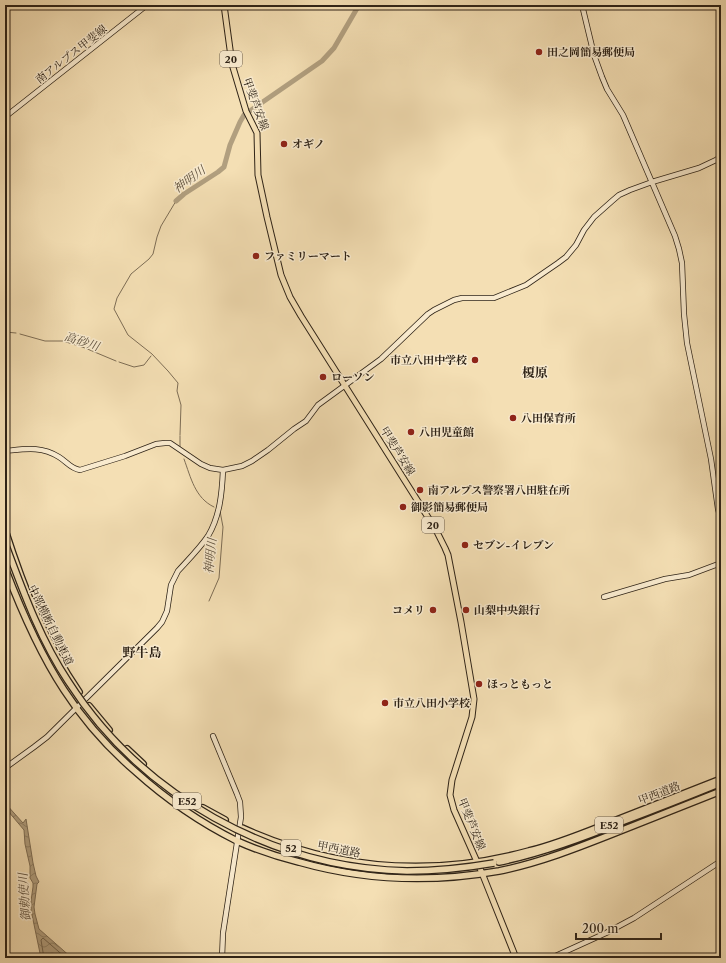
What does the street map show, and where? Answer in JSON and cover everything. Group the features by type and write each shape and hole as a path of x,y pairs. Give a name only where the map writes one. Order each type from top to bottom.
{"highway":[{"name":"甲西道路","path":"5,530 20,575 43,629 61,663 85,700 117,739 156,775 200,806 240,827 270,840 317,855 367,864 425,867 477,862 529,851 569,838 721,781"},
{"name":"中部横断自動車道","path":"5,543 40,632 58,665 78,697 118,744 169,789 200,810 231,827 265,842 299,854 370,868 407,871 450,869 494,863 522,858 587,836 721,781"},
{"name":"甲西道路","path":"5,568 30,629 64,691 76,708 120,758 155,789 194,816 237,841 290,860 327,869 379,878 446,878 482,873 515,867 564,853 721,791"}],"main road":[{"name":"甲斐芦安線","path":"224,5 232,64 246,111 257,132 258,175 281,275 286,288 436,530 448,555 474,699 472,717 452,780 450,795 454,810 482,873 516,958"}],"street":[{"name":"南アルプス甲斐線","path":"5,117 147,5"},
{"path":"582,5 600,73 607,89 623,115 675,236 679,249 682,263 687,343 712,459 718,509 721,520"},
{"path":"5,450 44,450 61,458 75,469 80,470 125,456 156,444 170,443 201,464 210,468 223,470 242,466 252,461 306,421 318,405 381,359 434,310 454,300 462,298 494,298 530,283 566,257 576,245 584,230 594,217 612,200 624,193 652,182 698,168 716,160 721,156"},
{"path":"5,768 47,737 162,622 167,611 171,585 175,576 208,536 216,519 220,502 223,470"},
{"path":"604,597 665,579 689,575 721,563"},
{"path":"213,736 238,794 241,809 240,827 223,933 222,958"},
{"path":"551,958 620,926 721,861"}],"water":[{"path":"5,803 23,823 26,819 33,863 39,882 37,884 34,907 39,929 72,958 41,958 31,910 33,883 30,878 30,866 25,844 24,830 5,809"}],"waterway":[{"name":"神明川","path":"176,201 224,167 230,145 244,115 322,61 334,48 359,5"},
{"name":"神明川","path":"176,201 161,226 153,254 131,274 117,298 114,309 128,335 152,354 178,383 177,391 181,405 180,435"},
{"name":"高砂川","path":"5,332 16,333"},
{"name":"高砂川","path":"20,334 45,341 63,341 85,348 116,361"},
{"name":"高砂川","path":"119,362 134,367 144,365 151,356"},
{"name":"神明川","path":"180,436 180,447"},
{"name":"神明川","path":"184,459 194,487 202,498 214,507"},
{"name":"神明川","path":"209,601 219,578 223,527 220,511"}],"place":[{"name":"田之岡簡易郵便局","path":"539,52"},
{"name":"オギノ","path":"284,144"},
{"name":"ファミリーマート","path":"256,256"},
{"name":"市立八田中学校","path":"475,360"},
{"name":"ローソン","path":"323,377"},
{"name":"八田保育所","path":"513,418"},
{"name":"八田児童館","path":"411,432"},
{"name":"南アルプス警察署八田駐在所","path":"420,490"},
{"name":"御影簡易郵便局","path":"403,507"},
{"name":"セブン-イレブン","path":"465,545"},
{"name":"コメリ","path":"433,610"},
{"name":"山梨中央銀行","path":"466,610"},
{"name":"ほっともっと","path":"479,684"},
{"name":"市立八田小学校","path":"385,703"}],"district":[{"name":"榎原","path":"535,372"},
{"name":"野牛島","path":"142,652"}],"water label":[{"name":"御勅使川","path":"24,897"}]}
